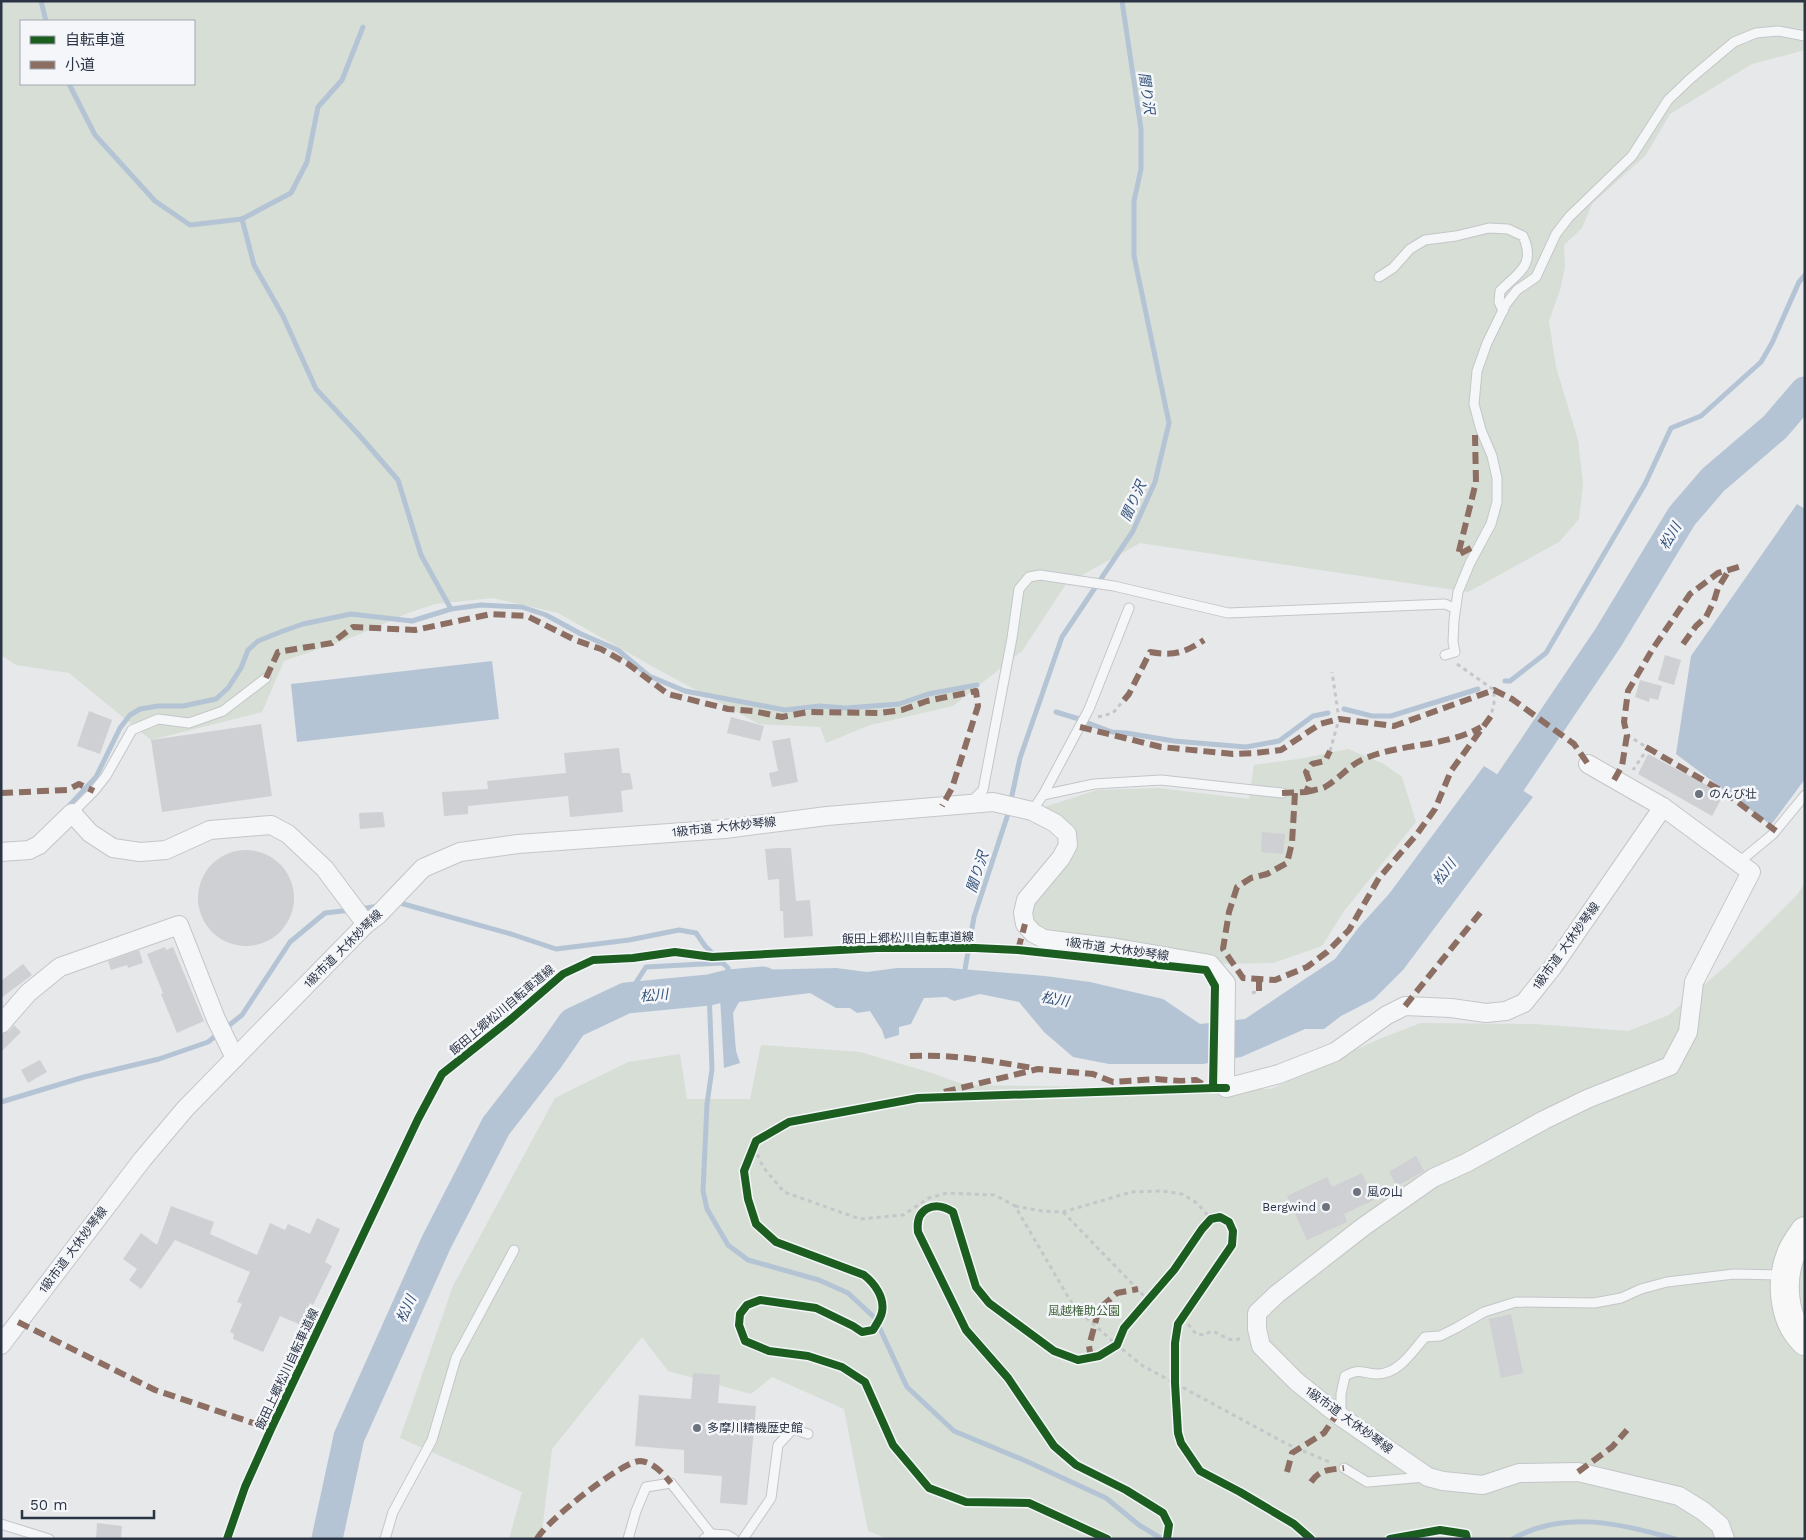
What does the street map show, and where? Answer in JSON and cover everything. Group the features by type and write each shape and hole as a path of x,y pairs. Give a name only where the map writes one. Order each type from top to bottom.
{"main road":[{"path":"1805,1231 1791,1252 1784,1275 1786,1298 1792,1322 1805,1341"}],"street":[{"path":"1257,1329 1257,1313 1277,1294 1363,1227 1433,1178 1466,1163 1544,1120 1587,1099 1670,1066 1688,1032 1694,982 1751,872 1663,807 1588,764"},
{"name":"1級市道 大休妙琴線","path":"1,1345 142,1160 185,1109 369,918 423,868 460,852 518,844 725,829 827,816 993,802 1025,809 1055,823 1067,834 1068,845 1060,858 1026,900 1023,913 1025,924 1033,933 1044,939 1117,948 1210,964 1226,983 1224,1072 1226,1088 1307,1064 1336,1052 1387,1014 1405,1006 1451,1008 1486,1013 1506,1010 1524,1003 1552,968 1663,807"},
{"path":"1,852 28,850 39,845 72,812 90,833 113,848 140,852 166,850 210,830 271,825 288,834 305,849 325,870 343,894 369,918"},
{"path":"1,1024 28,993 60,967 179,925 216,1019 235,1058"},
{"name":"1級市道 大休妙琴線","path":"1257,1329 1262,1346 1297,1382 1341,1416 1428,1477 1443,1481 1483,1485 1519,1473 1578,1472 1679,1496 1703,1511 1720,1525 1725,1539"}],"lane":[{"path":"1445,655 1455,652 1453,642 1454,608 1461,584 1491,524 1497,502 1497,478 1492,456 1481,430 1474,404 1478,372 1487,343 1502,311 1517,290 1536,277 1556,234 1569,217 1632,156 1668,100 1690,79 1734,42 1756,33 1778,31 1805,36"},
{"path":"1379,277 1392,268 1410,249 1425,240 1456,236 1489,228 1508,229 1523,236 1528,248 1526,262 1520,274 1500,291 1499,302 1502,311"},
{"path":"969,804 983,790 1012,638 1019,589 1029,577 1040,575 1114,586 1228,613 1445,604 1454,608"},
{"path":"1025,809 1043,795 1089,709 1129,608"},
{"path":"72,812 94,791 106,776 132,730 158,720 189,723 223,711 266,678"},
{"path":"1043,795 1094,784 1161,780 1282,793"},
{"path":"1738,863 1776,831 1805,795"},
{"path":"385,1539 393,1512 432,1440 456,1358 514,1250"},
{"path":"1341,1416 1341,1394 1345,1376 1355,1370 1378,1374 1396,1369 1425,1337 1440,1336 1484,1312 1516,1302 1594,1303 1620,1298 1641,1289 1667,1282 1734,1274 1784,1275"},
{"path":"743,1539 771,1498 778,1445 792,1430 808,1434"},
{"path":"1344,1468 1367,1482 1428,1477"},
{"path":"628,1539 636,1511 646,1487 671,1483 707,1536 727,1535 734,1539"},
{"path":"1,1524 49,1539"}],"path":[{"path":"1445,655 1494,690 1494,704 1491,716"},
{"path":"1330,751 1339,719 1332,672"},
{"path":"1089,709 1094,716 1105,717 1113,713 1124,700"},
{"path":"1624,785 1648,748 1627,735"},
{"path":"1252,993 1259,991"},
{"path":"751,1155 755,1144"},
{"path":"755,1144 763,1167 784,1192 860,1219 903,1215 928,1198 947,1192 995,1195 1015,1206 1042,1211 1063,1212 1131,1192 1162,1191 1182,1194 1197,1203 1209,1221 1220,1217"},
{"path":"1015,1206 1074,1307 1114,1346 1143,1366 1175,1379 1287,1444 1344,1468"},
{"path":"920,1214 931,1208"},
{"path":"1063,1212 1148,1300"},
{"path":"1142,1307 1154,1293"},
{"path":"1188,1310 1180,1321 1196,1334 1205,1335 1211,1331 1218,1332 1227,1339 1237,1340 1257,1329"},
{"path":"1114,1346 1120,1336"},
{"path":"1175,1379 1176,1393"}],"green space":[{"path":"1,1 1805,1 1805,50 1752,64 1670,114 1646,155 1592,204 1582,228 1564,245 1565,267 1560,290 1549,321 1556,367 1578,440 1583,484 1579,519 1559,542 1468,592 1140,543 1066,584 1022,651 953,706 870,725 826,743 820,727 759,724 558,613 493,598 435,604 408,613 353,637 284,661 262,712 151,740 69,673 16,665 1,655"},
{"path":"1348,749 1384,764 1402,777 1416,822 1344,911 1322,946 1273,963 1210,964 1033,933 1026,900 1068,845 1032,811 1097,790 1159,788 1249,799 1254,765 1299,759"},
{"name":"風越権助公園","path":"1805,882 1805,1539 888,1539 868,1531 844,1409 772,1377 751,1394 668,1371 642,1337 552,1449 541,1539 509,1539 522,1492 400,1438 453,1286 555,1098 628,1062 680,1054 687,1099 750,1099 761,1045 860,1052 932,1073 965,1085 1271,1089 1379,1039 1421,1023 1535,1024 1628,1031 1669,1015 1728,964 1798,894"}],"water":[{"path":"1797,504 1805,509 1805,779 1771,825 1676,754 1691,656"},
{"path":"492,661 499,719 297,742 291,684"},
{"path":"1484,766 1533,797 1403,970 1374,999 1341,1016 1324,1029 1305,1029 1241,1057 1203,1064 1109,1064 1073,1057 1044,1032 1019,1002 980,994 954,1001 946,997 924,998 911,1024 899,1027 899,1035 885,1039 882,1030 870,1011 857,1013 850,1008 836,1008 810,993 739,1002 733,1013 736,1051 740,1063 724,1068 719,978 754,970 836,968 867,972 897,968 949,968 1045,976 1090,982 1163,999 1200,1024 1245,1019 1335,959 1359,927 1389,894"}],"building":[{"path":"1665,655 1681,660 1674,685 1658,680"},
{"path":"1640,680 1662,686 1658,700 1650,698 1649,702 1635,697"},
{"path":"89,711 112,720 100,754 77,746"},
{"path":"731,717 764,726 760,741 727,733"},
{"path":"261,724 272,796 162,812 151,740"},
{"path":"790,738 798,782 772,787 769,773 778,771 772,741"},
{"path":"619,748 622,773 630,773 633,789 621,791 623,812 570,817 568,796 468,806 468,814 444,816 442,792 488,789 487,781 566,773 564,753"},
{"path":"1648,754 1724,794 1712,816 1638,774"},
{"path":"383,812 385,827 360,829 359,813"},
{"path":"1262,832 1285,834 1283,854 1261,852"},
{"path":"791,848 796,901 810,900 813,936 784,938 783,911 780,911 779,879 768,880 765,849"},
{"path":"246,850 264,853 280,864 291,880 294,898 291,916 280,932 264,943 246,946 228,943 212,932 201,916 198,898 201,880 212,864 228,853"},
{"path":"165,947 166,950 173,947 204,1021 177,1033 147,954"},
{"path":"139,950 143,963 128,968 127,965 111,970 108,961"},
{"path":"23,964 32,975 1,998 1,981"},
{"path":"14,1025 21,1032 1,1052 1,1034 9,1031"},
{"path":"40,1060 47,1072 28,1083 21,1070"},
{"path":"1416,1156 1424,1171 1397,1186 1389,1172"},
{"name":"Bergwind","path":"1362,1173 1374,1200 1344,1214 1347,1222 1307,1240 1287,1196 1327,1177 1332,1187"},
{"path":"171,1206 214,1222 210,1234 257,1255 270,1223 285,1230 288,1224 310,1234 317,1218 340,1229 325,1262 332,1266 313,1305 310,1303 301,1325 280,1316 263,1352 233,1339 234,1334 230,1332 242,1304 237,1302 250,1272 175,1240 141,1289 129,1280 137,1269 123,1259 141,1233 157,1245"},
{"path":"1511,1314 1523,1373 1501,1378 1489,1319"},
{"path":"693,1373 720,1375 718,1403 756,1406 747,1505 720,1503 722,1476 684,1473 684,1450 635,1446 639,1395 691,1399"},
{"path":"97,1523 122,1526 121,1539 96,1539"}],"waterway":[{"path":"41,1 46,20"},
{"name":"闇り沢","path":"964,975 974,917 1008,814 1020,758 1062,637 1133,531 1155,482 1169,423 1134,256 1134,201 1141,169 1141,129 1122,1"},
{"path":"70,85 95,135 155,201 190,225 242,219 291,193 307,162 318,107 342,80 363,27"},
{"path":"242,219 254,265 283,316 316,389 398,480 421,555 451,609"},
{"path":"1505,681 1510,681 1546,653 1645,484 1671,428 1701,416 1761,362 1772,343 1799,282 1805,275"},
{"name":"松川","path":"1483,817 1510,783 1608,638 1682,516 1713,480 1775,427 1805,392"},
{"path":"67,808 96,777 120,728 130,715 140,709 158,706 183,706 216,699 228,688 241,668 248,650 258,641 303,624 351,614 412,621 451,609 481,605 522,607 546,615 581,634 618,650 649,676 685,691 785,710 820,706 846,708 899,704 928,694 977,685"},
{"path":"1344,709 1372,716 1391,716 1478,689"},
{"path":"1056,712 1079,719"},
{"path":"1088,723 1112,732 1174,741 1246,747 1279,741 1313,716 1328,713"},
{"path":"394,904 400,903 511,934 556,949 629,940 679,930 696,933 705,946 728,968 729,982"},
{"path":"360,909 379,906"},
{"path":"1,1102 84,1077 159,1059 208,1042 242,1015 290,942 325,913 351,910"},
{"path":"626,998 646,967 722,963"},
{"name":"松川","path":"327,1539 349,1437 436,1243 496,1126 548,1059 573,1023 626,998 709,990 729,985 763,982"},
{"path":"709,990 712,1069 707,1104 703,1191 707,1209 728,1245 748,1260 819,1280 848,1293 875,1318 907,1387 954,1431 1026,1461 1106,1498 1139,1525 1162,1539"},
{"path":"1513,1539 1532,1530 1552,1524 1573,1522 1614,1524 1675,1539"}],"marked path":[{"path":"1471,548 1458,555 1476,482 1475,435"},
{"path":"1614,780 1622,766 1627,735 1624,722 1628,691 1652,650 1690,594 1718,573 1742,566"},
{"path":"1683,644 1696,626 1706,617 1718,588 1729,570"},
{"path":"266,678 278,652 332,643 353,627 415,630 491,614 527,616 575,640 601,649 628,664 668,694 728,709 753,711 782,717 808,712 880,713 902,710 927,701 976,691 978,706 952,788 942,806"},
{"path":"1124,700 1129,694 1150,652 1166,654 1178,652 1204,640"},
{"path":"1080,727 1161,747 1233,754 1255,753 1281,750 1320,724 1339,719 1394,726 1494,690 1512,699 1574,744 1588,764"},
{"path":"1295,793 1292,843 1287,863 1267,874 1251,878 1237,887 1229,912 1223,949 1243,978 1275,980 1307,967 1327,952 1349,930 1379,878 1417,834 1435,809 1451,771 1491,716"},
{"path":"1306,792 1325,787 1366,758 1380,753 1439,742 1481,727"},
{"path":"1646,747 1727,794 1776,831"},
{"path":"1282,793 1306,792 1310,783 1306,772 1312,764 1325,761 1330,751"},
{"path":"1,793 67,790 79,784 94,791"},
{"path":"1405,1006 1484,908"},
{"path":"1018,950 1025,924"},
{"path":"1259,979 1259,991"},
{"path":"910,1056 957,1057 1033,1068"},
{"path":"944,1092 1038,1069 1093,1074 1113,1082 1156,1079 1196,1080 1207,1087"},
{"path":"1091,1358 1089,1346 1099,1309 1117,1293 1138,1289"},
{"path":"18,1322 155,1390 271,1429"},
{"path":"1287,1472 1292,1453 1324,1433 1337,1414"},
{"path":"1578,1472 1612,1447 1627,1430"},
{"path":"537,1539 568,1507 602,1481 631,1464 640,1461 650,1464 658,1469 671,1483"},
{"path":"1311,1482 1321,1472 1344,1468"}],"cycle path":[{"name":"飯田上郷松川自転車道線","path":"227,1539 245,1487 271,1429 418,1119 442,1074 511,1019 563,974 593,960 633,958 675,952 712,957 877,948 975,948 1018,950 1206,970 1215,986 1213,1088 1226,1088"},
{"path":"1107,1539 1029,1503 966,1502 929,1488 893,1445 865,1382 842,1367 808,1356 769,1351 745,1341 739,1325 740,1314 747,1305 760,1300 816,1308 862,1332 873,1330 881,1317 882,1301 878,1291 864,1275 776,1242 756,1224 748,1199 744,1171 756,1141 789,1122 918,1098 1213,1088"},
{"path":"1167,1539 1169,1525 1163,1513 1126,1490 1076,1465 1054,1446 1008,1378 966,1330 918,1232 920,1217 927,1208 946,1208 953,1212 976,1287 989,1303 1054,1351 1078,1360 1099,1356 1117,1345 1124,1328 1174,1270 1211,1219 1220,1217 1229,1222 1233,1231 1232,1245 1178,1324 1175,1343 1178,1433 1181,1443 1200,1471 1294,1524 1311,1539"},
{"path":"1390,1539 1440,1530 1466,1534 1467,1539"}],"place":[{"name":"のんび壮","path":"1699,794"},
{"name":"風の山","path":"1357,1192"},
{"name":"Bergwind","path":"1326,1207"},
{"name":"多摩川精機歴史館","path":"697,1428"}]}
